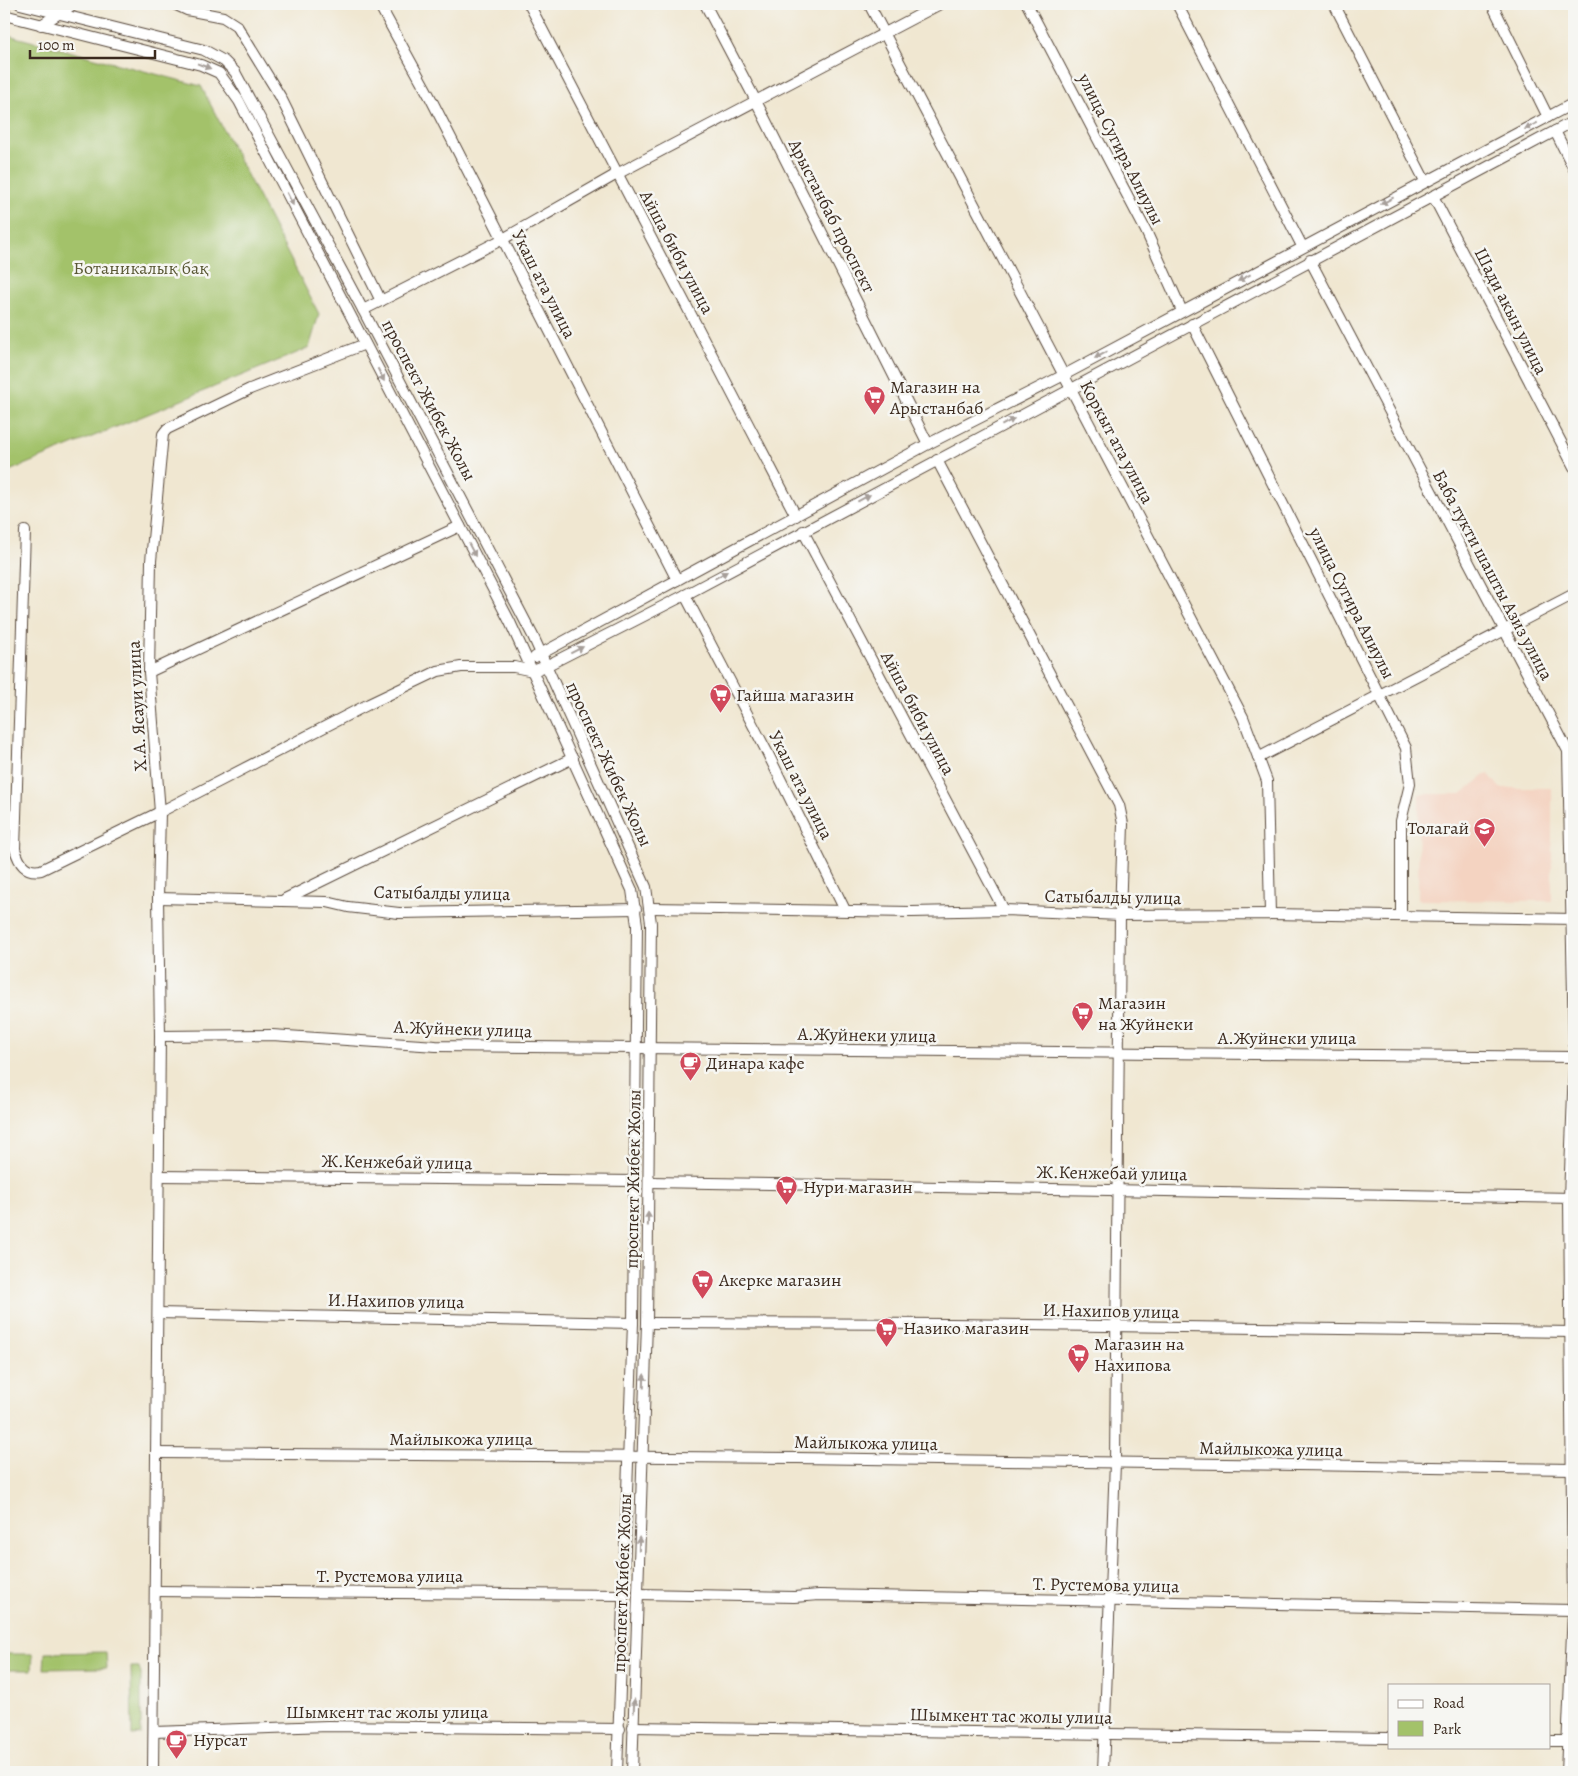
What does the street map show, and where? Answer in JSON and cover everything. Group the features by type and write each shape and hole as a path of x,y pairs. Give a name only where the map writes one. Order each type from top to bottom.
{"street":[{"name":"проспект Жибек Жолы","path":"20,4 204,50 224,61 235,72 363,310 541,654 637,864 650,908 651,1048 647,1323 641,1456 632,1772"},
{"path":"41,25 74,4"},
{"path":"174,4 187,10 223,17 237,26 280,96 352,238 381,301"},
{"name":"Укаш ата улица","path":"379,4 502,238 677,580"},
{"name":"Айша биби улица","path":"529,4 796,516"},
{"name":"Арыстанбаб проспект","path":"705,4 756,100 928,444"},
{"name":"Коркыт ата улица","path":"869,4 1243,717 1267,781 1270,914"},
{"path":"363,310 502,238 617,174 940,4"},
{"name":"улица Сугира Алиулы","path":"1027,4 1146,231 1182,311"},
{"path":"1177,4 1302,246"},
{"path":"1334,4 1426,181"},
{"path":"1492,4 1548,117"},
{"name":"проспект Жибек Жолы","path":"4,15 202,64 219,73 240,101 528,660 632,890 636,909 633,1323 617,1772"},
{"path":"514,667 928,444 1064,375 1302,246 1574,103"},
{"path":"25,531 15,849 18,858 26,869 41,870 438,671 461,667 514,667 533,671 546,666 684,595 1574,121"},
{"path":"1555,132 1574,169"},
{"name":"Шади акын улица","path":"1433,196 1574,467"},
{"name":"Баба тукти шашты Азиз улица","path":"1310,260 1568,751 1574,1044"},
{"name":"улица Сугира Алиулы","path":"1192,324 1406,748 1410,784 1401,821 1401,915"},
{"name":"Х.А. Ясауи улица","path":"153,1772 159,1176 160,1036 158,898 160,812 149,672 151,561 163,434 167,429 250,389 365,344"},
{"path":"937,460 1119,805 1123,824 1120,916 1115,1463 1103,1772"},
{"path":"149,672 460,526"},
{"name":"Айша биби улица","path":"803,531 1004,910"},
{"path":"1258,758 1574,594"},
{"name":"Укаш ата улица","path":"684,595 766,750 846,910"},
{"path":"282,901 573,758"},
{"name":"Сатыбалды улица","path":"158,898 327,902 348,907 399,913 636,909"},
{"name":"Сатыбалды улица","path":"650,908 912,912 1004,910 1120,916 1270,914 1572,919"},
{"name":"А.Жуйнеки улица","path":"160,1036 272,1036 436,1046 1574,1057"},
{"path":"1566,1772 1570,1741 1574,1610 1572,1198 1574,1067"},
{"name":"Ж.Кенжебай улица","path":"159,1176 635,1181"},
{"name":"Ж.Кенжебай улица","path":"649,1182 1572,1198"},
{"name":"И.Нахипов улица","path":"158,1313 633,1323"},
{"name":"И.Нахипов улица","path":"647,1323 951,1324 1572,1332"},
{"name":"Майлыкожа улица","path":"156,1454 641,1456 1573,1469"},
{"name":"Т. Рустемова улица","path":"155,1591 624,1595"},
{"name":"Т. Рустемова улица","path":"638,1594 794,1597 819,1595 1574,1610"},
{"name":"Шымкент тас жолы улица","path":"154,1732 328,1726 620,1729"},
{"name":"Шымкент тас жолы улица","path":"633,1727 1388,1738"},
{"path":"1550,1741 1570,1741"}],"shaded area":[{"name":"Толагай","path":"1488,773 1500,788 1552,788 1552,901 1418,900 1419,794 1461,794"}],"green space":[{"name":"Ботаникалық бақ","path":"4,34 201,86 319,314 309,348 4,473"},
{"path":"106,1652 107,1668 44,1669 45,1653"},
{"path":"4,1654 33,1654 32,1670 4,1670"},
{"path":"131,1667 139,1667 141,1674 141,1734 132,1735"}],"place":[{"name":"Магазин на Арыстанбаб","path":"874,416"},
{"name":"Гайша магазин","path":"720,714"},
{"name":"Толагай","path":"1485,847"},
{"name":"Магазин на Жуйнеки","path":"1082,1032"},
{"name":"Динара кафе","path":"690,1082"},
{"name":"Нури магазин","path":"787,1206"},
{"name":"Акерке магазин","path":"703,1299"},
{"name":"Назико магазин","path":"887,1347"},
{"name":"Магазин на Нахипова","path":"1078,1373"},
{"name":"Нурсат","path":"177,1759"}]}
